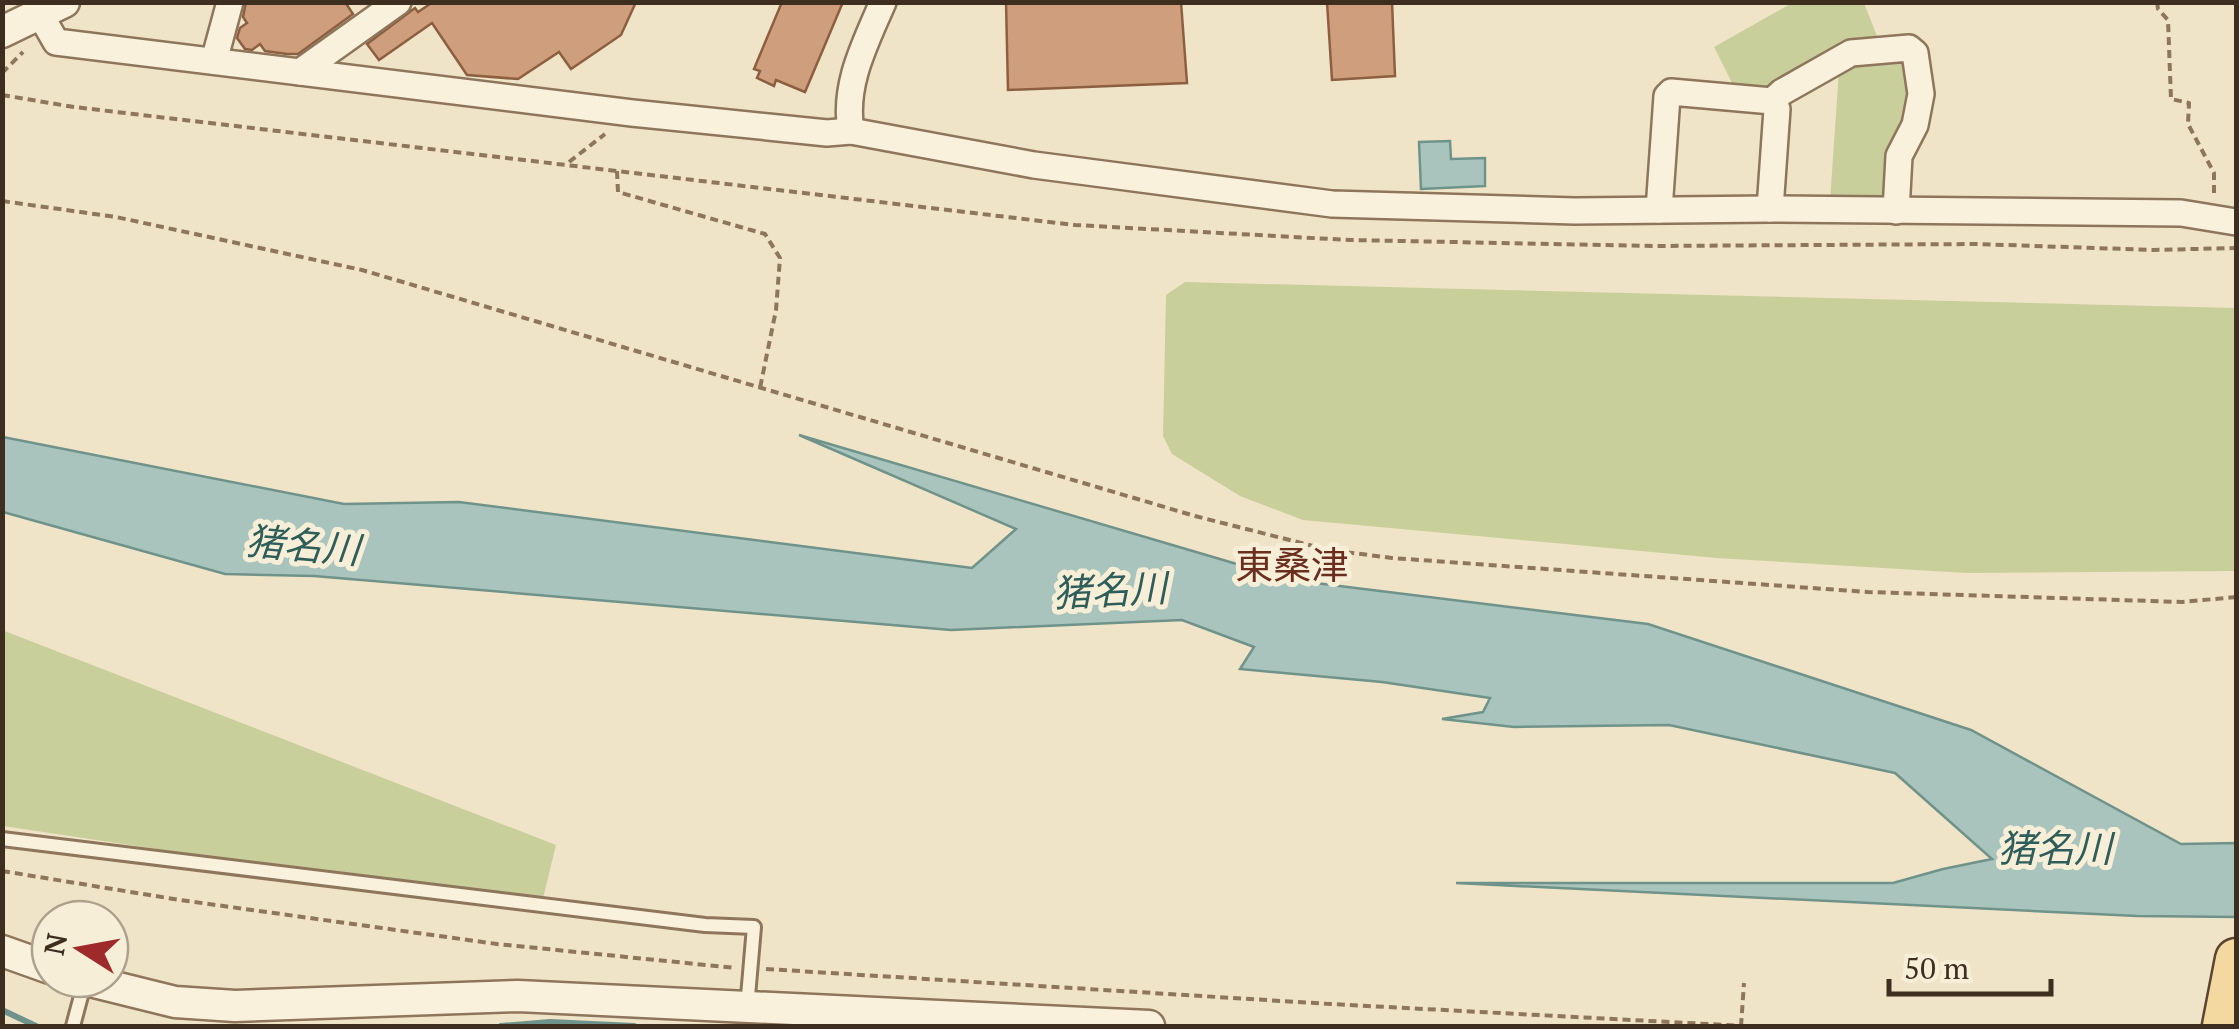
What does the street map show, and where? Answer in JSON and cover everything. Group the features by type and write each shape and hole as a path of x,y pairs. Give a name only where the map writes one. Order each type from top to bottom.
{"main road":[{"path":"2224,1026 2236,959"}],"street":[{"path":"214,62 230,2"},
{"path":"300,72 398,2"},
{"path":"852,131 848,110 855,69 884,2"},
{"path":"2,32 52,8 56,42 632,113 827,133 852,131 1034,165 1332,204 1575,211 1770,209 2181,213 2229,217"},
{"path":"1659,210 1667,96 1671,92 1772,101 1852,53 1909,48 1915,53 1920,94 1915,125 1900,156 1896,211"},
{"path":"1770,209 1778,110 1772,101"},
{"path":"2,951 30,961"},
{"path":"130,991 175,1002 263,1010 518,996 746,1017 1149,1026"}],"lane":[{"path":"2,838 686,922 754,927 746,1017"},
{"path":"73,1026 79,999"}],"path":[{"path":"2157,2 2168,20 2170,99 2189,103 2188,124 2214,173 2229,217"},
{"path":"2,95 74,107 1074,224 1349,240 1656,246 1977,244 2154,250 2236,248"},
{"path":"566,164 632,113"},
{"path":"616,170 618,192 765,234 780,258 776,310 760,388"},
{"path":"2,201 116,217 362,270 1195,516 1330,550 1392,558 1868,592 2182,602 2236,596"},
{"path":"2,872 497,944 750,968 1743,1026 1744,983"}],"green space":[{"path":"1792,3 1864,3 1877,36 1763,97 1738,95 1714,47"},
{"path":"1857,57 1911,58 1916,90 1890,202 1830,201 1839,70"},
{"path":"1185,282 2236,308 2236,571 1967,573 1717,558 1303,520 1240,496 1172,454 1163,436 1166,295"},
{"path":"2,630 556,845 541,907 3,826"}],"water":[{"path":"1450,141 1451,159 1485,158 1485,186 1421,189 1419,142"},
{"name":"猪名川","path":"799,435 1291,580 1648,624 1971,730 2181,844 2236,843 2236,917 2137,916 1456,883 1893,883 1992,859 1895,773 1669,725 1514,727 1442,719 1483,712 1490,698 1382,682 1240,669 1254,647 1182,620 951,630 314,576 225,574 3,512 3,437 344,504 459,502 972,568 1016,529"}],"building":[{"path":"246,2 345,2 353,14 298,54 287,54 265,51 260,44 252,50 245,49 237,38 240,28 247,23 243,17"},
{"path":"433,2 636,2 621,35 571,69 559,52 518,79 467,75 432,23 379,60 367,44 415,8 418,12"},
{"path":"782,2 843,2 805,92 776,80 774,86 757,78 760,71 754,69"},
{"path":"1006,2 1181,2 1187,83 1008,90"},
{"path":"1327,2 1392,2 1395,76 1332,80"}],"waterway":[{"path":"2,1010 36,1026"},
{"path":"501,1026 550,1022 634,1026"}],"district":[{"name":"東桑津","path":"1292,565"}]}
